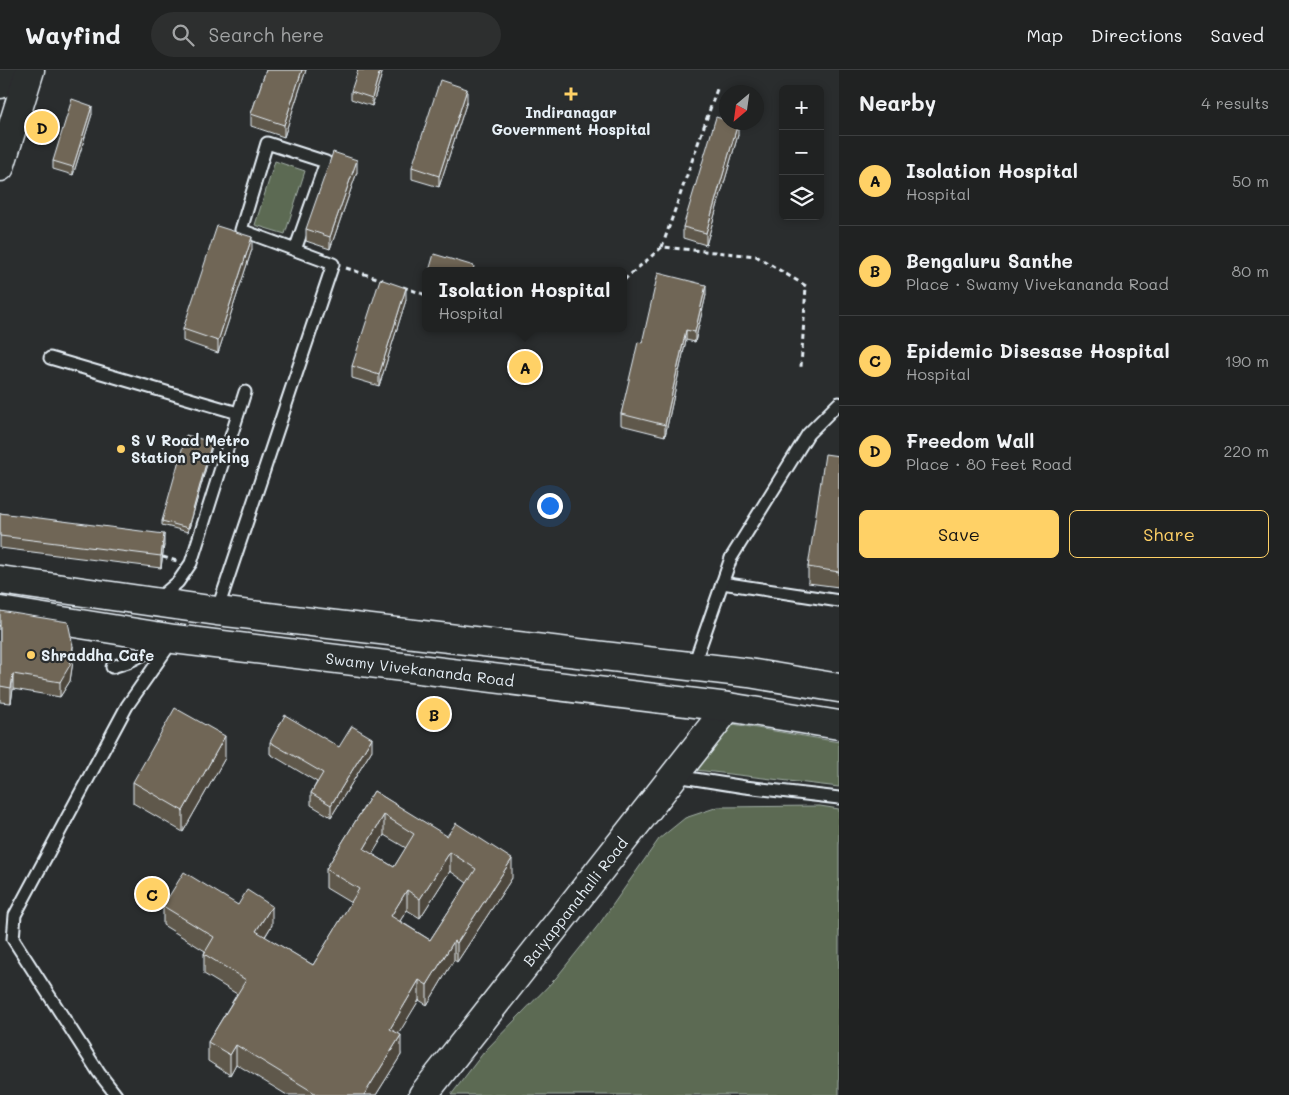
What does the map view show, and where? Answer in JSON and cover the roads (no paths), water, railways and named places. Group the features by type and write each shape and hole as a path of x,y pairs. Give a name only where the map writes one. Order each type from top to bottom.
{"main road":[{"path":"0,84 5,70"},
{"path":"0,167 30,70"},
{"path":"0,580 217,611 693,667 839,688"},
{"name":"Swamy Vivekananda Road","path":"0,611 174,639 728,707 839,725"},
{"name":"Baiyappanahalli Road","path":"423,1095 728,707"}],"lane":[{"path":"217,611 333,264 294,250 242,230 267,143 326,162 294,250"},
{"path":"50,358 238,413"},
{"path":"153,602 178,582 191,563 245,392"},
{"path":"693,667 731,558 808,434 839,403"},
{"path":"722,583 839,601"},
{"path":"112,666 128,662 174,639"},
{"path":"116,1095 98,1073 13,939 15,915 126,706 174,639"},
{"path":"674,775 745,787 839,798"}],"place":[{"name":"Indiranagar Government Hospital","path":"571,94"},
{"name":"Freedom Wall","path":"42,127"},
{"name":"Isolation Hospital","path":"525,367"},
{"name":"S V Road Metro Station Parking","path":"121,449"},
{"name":"Shraddha Cafe","path":"31,655"},
{"name":"Bengaluru Santhe","path":"434,714"},
{"name":"Epidemic Disesase Hospital","path":"152,894"}]}
